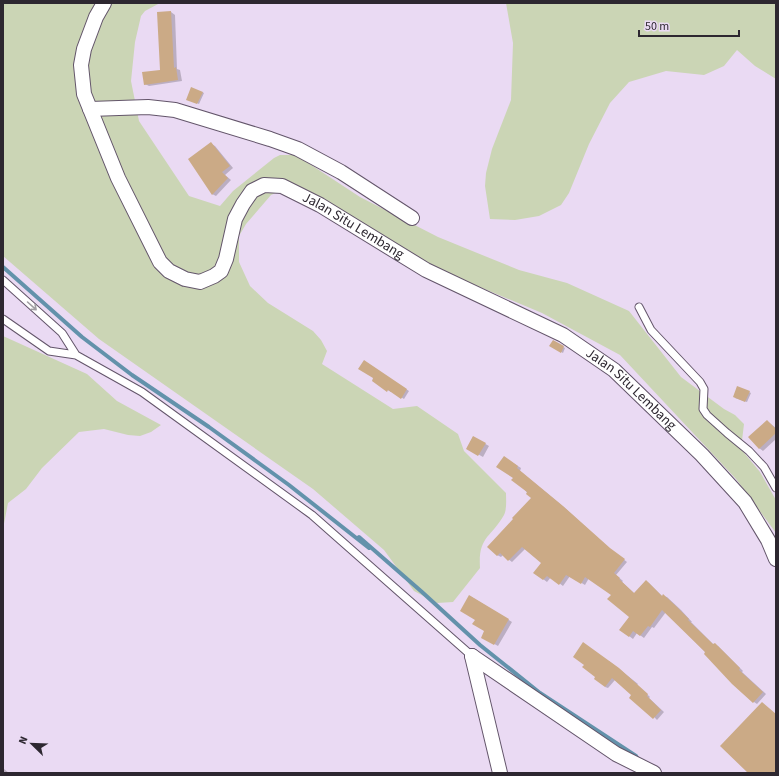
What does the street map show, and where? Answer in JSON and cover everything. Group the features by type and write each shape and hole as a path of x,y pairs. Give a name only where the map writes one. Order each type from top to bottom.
{"street":[{"name":"Jalan Situ Lembang","path":"104,3 96,17 84,49 82,65 84,94 118,178 160,262 169,271 185,279 200,282 221,271 226,259 236,219 243,204 252,191 264,185 282,186 320,205 426,270 564,335 614,370 702,455 744,502 768,540 776,559"},
{"path":"90,110 148,107 175,110 284,144 298,149 341,172 412,218"},
{"path":"472,656 500,773"},
{"path":"472,656 616,754 654,773"}],"lane":[{"path":"3,280 62,333 76,355"},
{"path":"639,307 651,330 700,382 704,390 703,409 707,415 727,434 749,451 764,467 776,488"},
{"path":"3,320 49,351 76,355 142,392 312,515 472,656"}],"green space":[{"path":"3,3 160,3 145,11 141,16 135,42 131,81 139,121 189,196 220,206 233,191 274,158 280,155 296,155 360,197 438,237 519,270 567,283 629,311 681,377 724,409 735,415 744,424 741,449 760,472 776,500 776,533 736,479 620,355 542,313 451,275 409,254 293,185 271,195 246,224 239,236 239,262 250,286 268,303 313,331 321,340 327,351 322,364 393,409 417,406 458,434 464,451 506,493 505,513 483,543 480,557 480,568 453,602 437,603 414,591 384,550 313,489 99,339 3,256"},
{"path":"506,3 776,3 776,79 755,66 737,50 724,66 704,75 666,71 629,82 610,103 589,144 569,193 561,205 539,216 515,220 490,219 485,186 486,173 492,149 511,100 513,43"},
{"path":"3,336 87,374 117,401 161,425 151,432 140,436 128,435 104,429 79,432 42,468 26,489 8,503 3,529"}],"building":[{"path":"171,11 174,68 176,67 178,80 144,85 142,72 160,70 157,12"},
{"path":"191,87 203,92 197,104 186,100"},
{"path":"211,142 230,166 222,172 228,178 212,195 188,159"},
{"path":"553,340 564,346 561,353 549,346"},
{"path":"364,360 407,389 401,399 388,390 387,392 372,381 373,378 358,369"},
{"path":"737,386 750,391 745,402 733,397"},
{"path":"767,420 776,429 776,433 759,449 748,437"},
{"path":"473,436 486,443 478,456 466,449"},
{"path":"504,456 518,466 517,468 610,548 625,559 614,573 634,593 646,580 662,596 663,594 677,607 713,644 715,643 740,668 739,670 763,692 753,703 732,684 704,654 705,652 662,610 650,627 648,626 640,636 633,631 629,637 619,630 629,617 607,599 611,595 585,577 581,584 566,575 559,585 547,576 543,580 533,573 541,563 522,547 508,561 500,553 497,556 487,547 531,498 526,494 527,492 511,480 513,478 496,467"},
{"path":"469,595 509,619 494,645 481,638 484,631 472,624 475,620 460,611"},
{"path":"583,642 619,668 648,694 647,696 661,710 653,719 629,698 631,695 612,678 605,687 582,667 584,665 573,657"},
{"path":"762,702 776,714 776,773 748,773 720,746"}],"waterway":[{"path":"3,267 82,337 132,375 209,427 289,485 369,548 359,537 480,645 540,693 636,756 639,761"}]}
